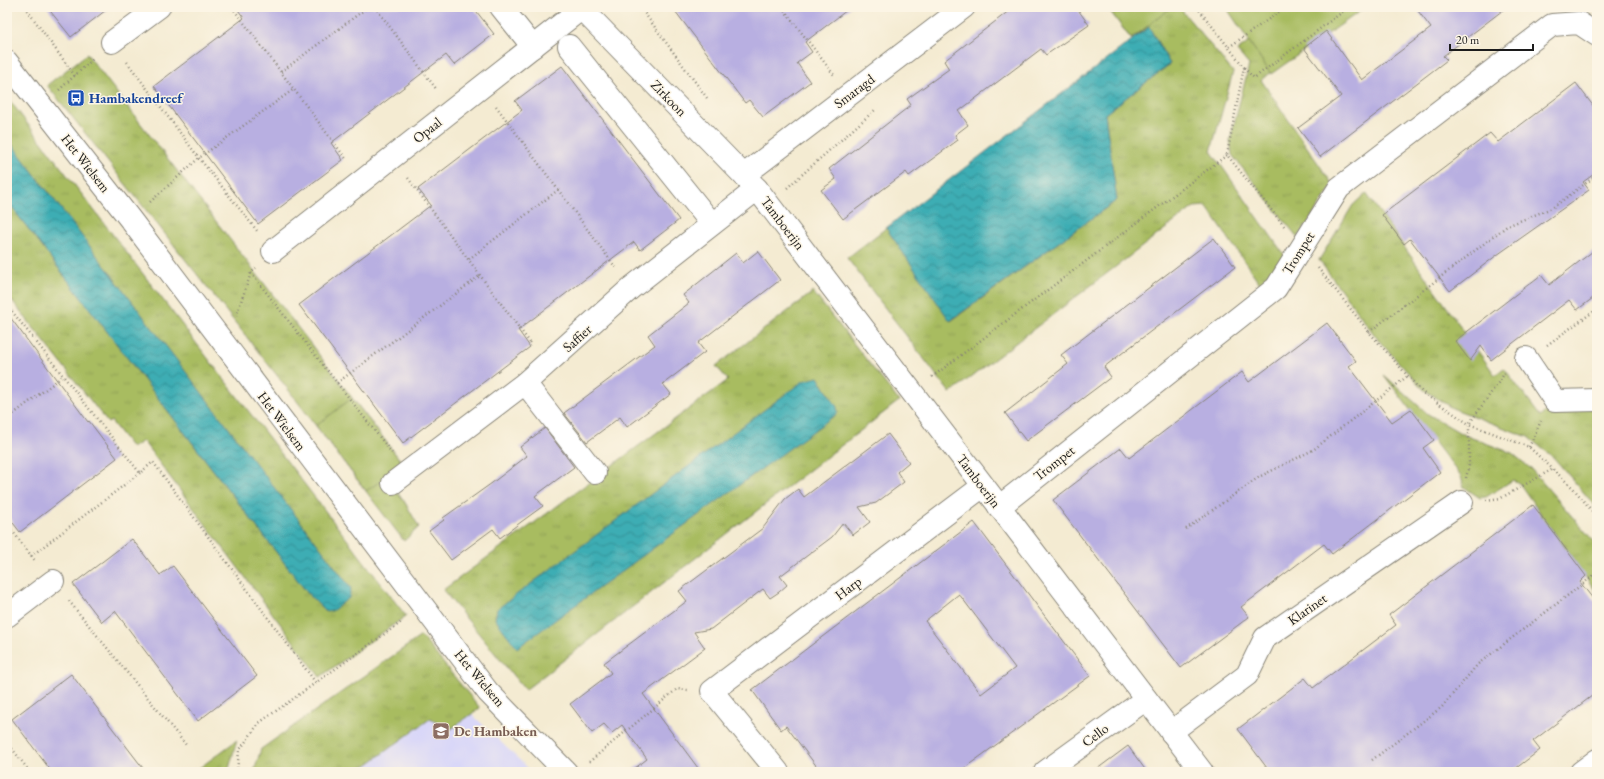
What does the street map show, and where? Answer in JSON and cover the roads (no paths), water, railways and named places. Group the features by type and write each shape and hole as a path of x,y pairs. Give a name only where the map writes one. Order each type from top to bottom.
{"street":[{"path":"112,42 159,7"},
{"path":"501,7 532,47"},
{"name":"Smaragd","path":"757,190 854,91 964,7"},
{"name":"Opaal","path":"273,251 581,8"},
{"name":"Zirkoon","path":"581,8 757,190"},
{"name":"Trompet","path":"999,507 1276,288 1339,188 1552,25 1579,23 1597,35"},
{"path":"569,46 712,224"},
{"name":"Het Wielsem","path":"7,62 130,219 488,692 566,772"},
{"name":"Saffier","path":"401,478 525,383 547,365 631,288 757,190"},
{"name":"Tamboerijn","path":"757,190 1202,772"},
{"path":"1526,358 1555,401 1597,400"},
{"path":"525,383 595,473"},
{"name":"Harp","path":"778,772 712,691 984,486"},
{"name":"Klarinet","path":"1171,732 1247,675 1265,638 1462,502"},
{"path":"7,616 53,581"},
{"name":"Cello","path":"1045,772 1146,699"},
{"path":"1581,772 1597,760"}],"water":[{"path":"1149,27 1170,64 1105,114 1117,200 950,321 886,228"},
{"path":"7,138 351,588 349,598 332,611 326,612 309,595 7,201"},
{"path":"818,377 837,407 838,413 517,648 495,619 497,609 803,381"}],"place":[{"name":"Hambakendreef","path":"76,98"},
{"name":"De Hambaken","path":"441,731"}]}
